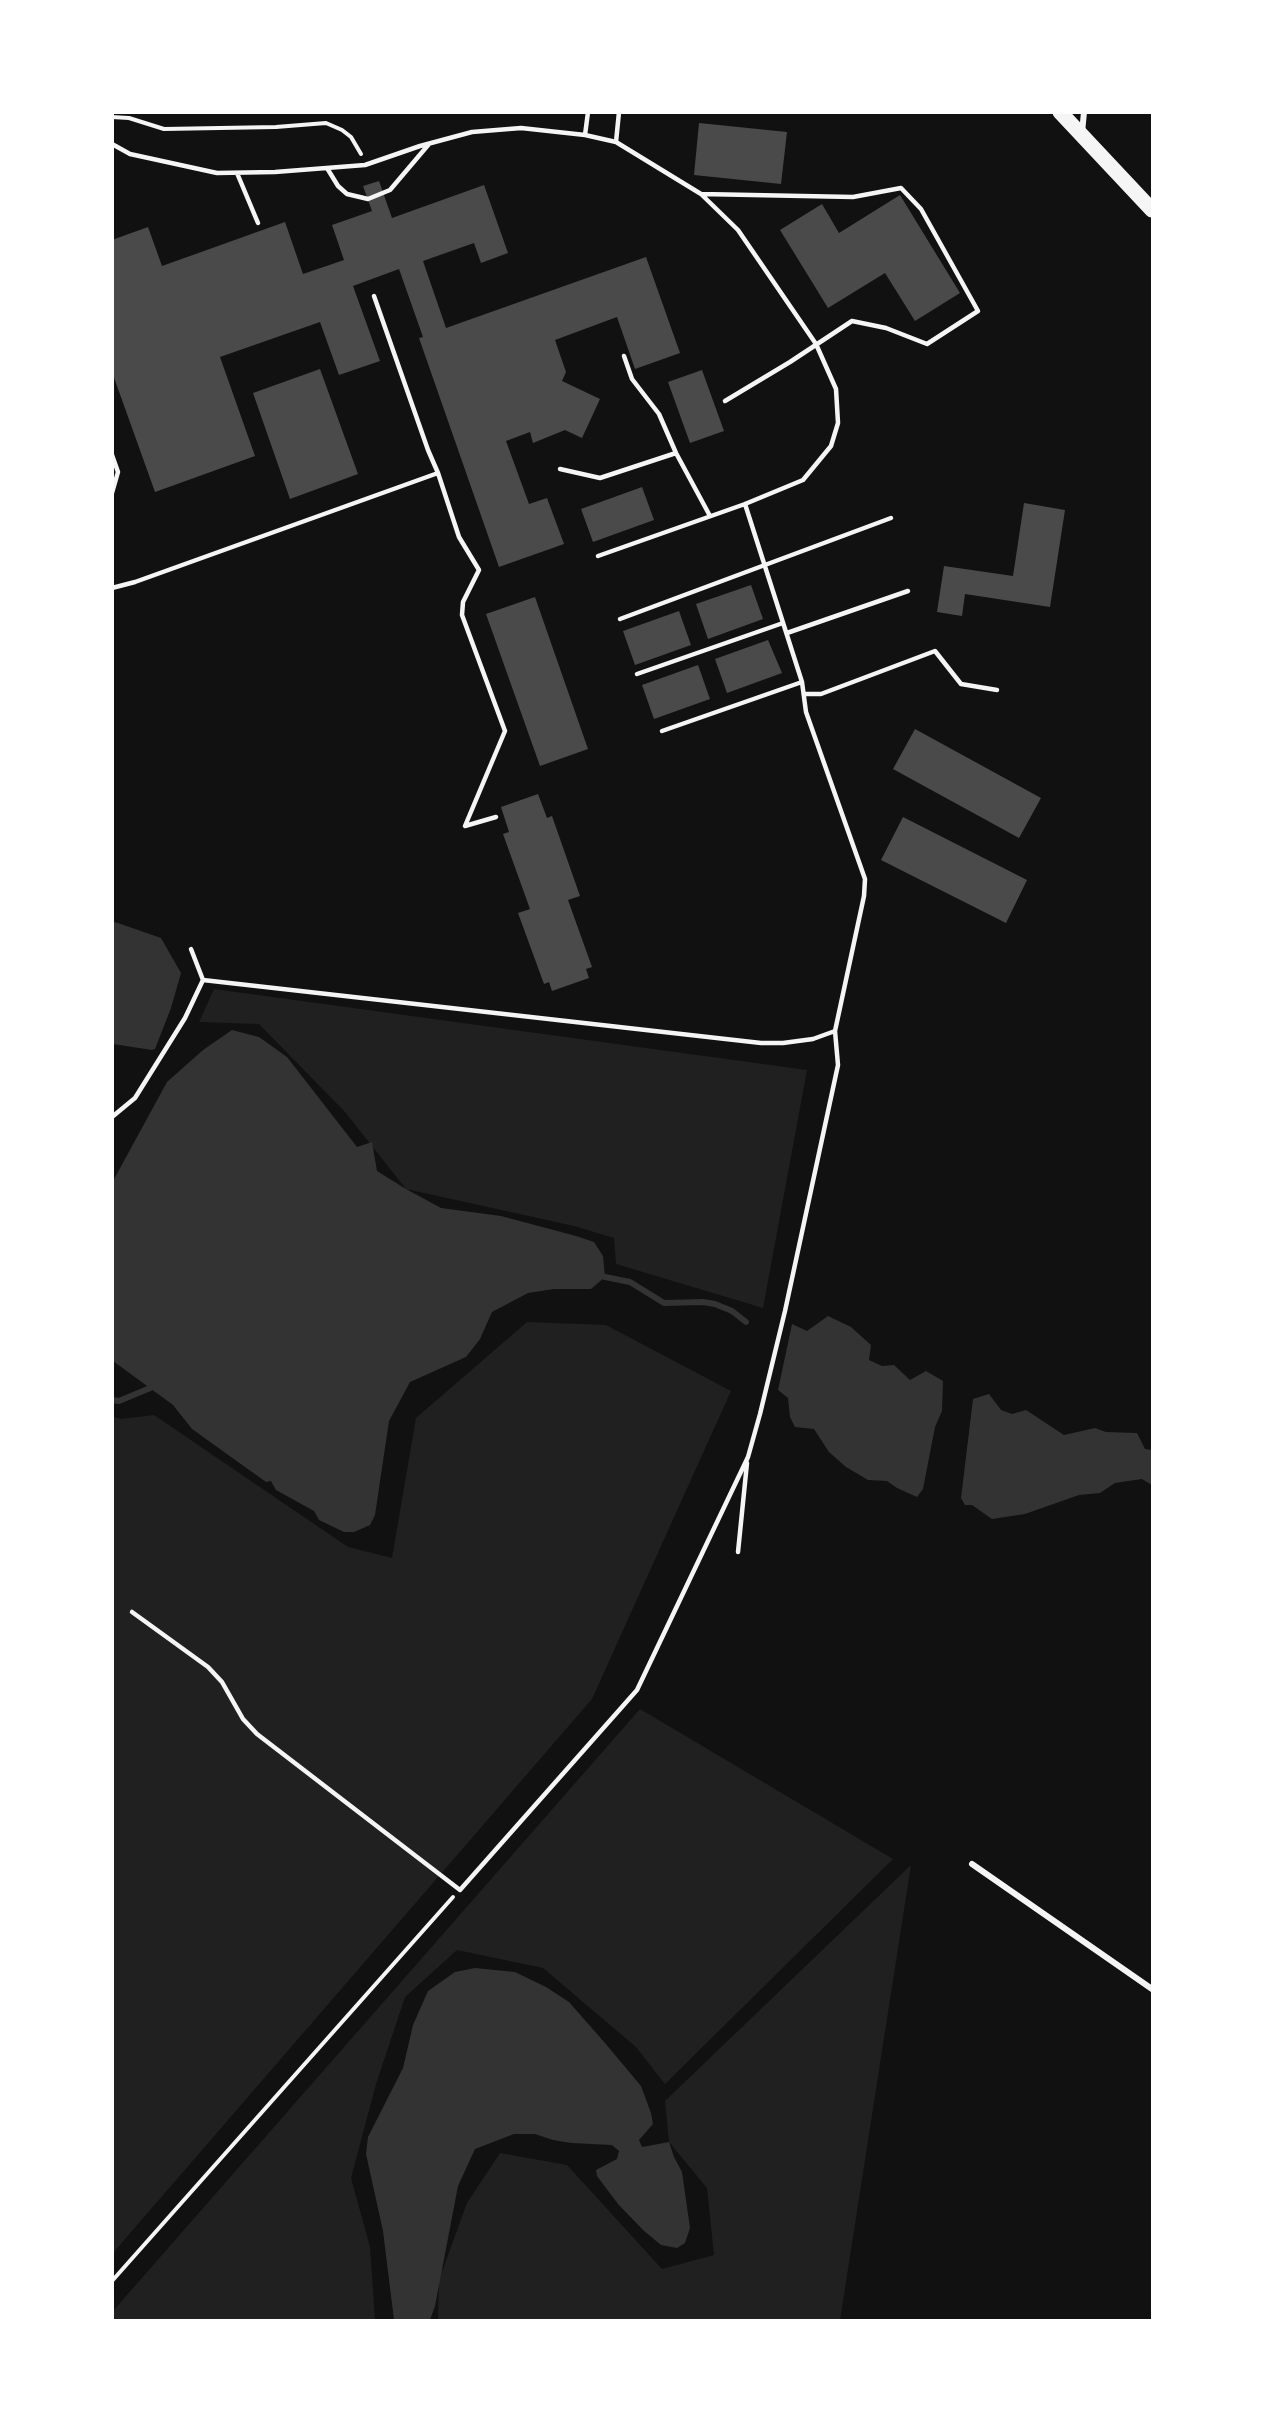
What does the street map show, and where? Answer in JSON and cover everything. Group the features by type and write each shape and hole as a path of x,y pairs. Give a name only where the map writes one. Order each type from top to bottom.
{"main road":[{"path":"1060,112 1152,210"}],"street":[{"path":"1082,135 1084,112"},
{"path":"972,1864 1152,1989"}],"lane":[{"path":"585,135 588,112"},
{"path":"616,142 619,112"},
{"path":"112,144 130,154 217,173 237,173 365,165 431,142 472,132 521,128 585,135 616,142 701,194 738,230 816,344 836,389 838,423 831,446 803,480 746,504 598,556"},
{"path":"327,168 338,186 347,194 368,199 390,190 431,142"},
{"path":"237,173 258,224"},
{"path":"701,194 853,196 901,188 921,209 978,310 927,344 886,328 852,321 725,401"},
{"path":"374,296 459,537 479,570 463,602 462,615 506,731 465,826 496,817"},
{"path":"624,356 632,379 659,414 676,453 710,516"},
{"path":"560,469 600,478 676,453"},
{"path":"112,455 118,472 112,493"},
{"path":"112,588 135,582 438,473"},
{"path":"738,1552 748,1457 785,1311 838,1065 835,1031 862,907 865,879 806,712 802,682 746,504"},
{"path":"620,619 891,518"},
{"path":"787,633 908,591"},
{"path":"637,674 783,623"},
{"path":"804,694 821,694 935,651 961,684 997,690"},
{"path":"662,731 802,682"},
{"path":"112,1117 135,1098 185,1018 203,980 191,949"},
{"path":"203,980 761,1043 813,1039 835,1031"},
{"path":"132,1612 208,1666 222,1682 243,1719 257,1734 460,1890 637,1690 748,1457"}],"path":[{"path":"112,117 129,118 164,129 276,127 326,123 351,137 365,165"},
{"path":"112,2282 460,1890"}],"shaded area":[{"path":"115,922 161,938 181,973 171,1008 155,1049 152,1050 113,1044 112,923"},
{"path":"214,989 807,1070 763,1308 616,1264 614,1238 574,1226 406,1189 345,1112 259,1024 199,1022"},
{"path":"232,1030 259,1037 287,1057 357,1147 372,1142 377,1171 406,1189 441,1208 501,1216 594,1242 603,1256 605,1277 591,1289 554,1289 528,1293 492,1312 480,1339 466,1357 410,1382 389,1421 375,1515 370,1525 354,1532 344,1532 319,1520 314,1511 276,1490 271,1481 266,1482 192,1429 173,1405 113,1361 113,1181 167,1082 203,1050"},
{"path":"828,1316 851,1327 871,1345 869,1360 882,1366 894,1365 910,1380 926,1371 943,1381 942,1411 935,1427 923,1489 917,1497 887,1481 868,1480 846,1467 829,1452 814,1429 795,1427 790,1417 788,1398 778,1390 792,1324 807,1331"},
{"path":"527,1322 606,1325 731,1391 592,1699 113,2253 113,1417 121,1419 154,1415 348,1547 392,1558 416,1418"},
{"path":"989,1394 1001,1410 1012,1414 1026,1410 1064,1435 1095,1428 1106,1432 1137,1433 1145,1449 1152,1450 1152,1485 1142,1479 1115,1483 1100,1493 1079,1495 1025,1514 992,1519 972,1505 965,1505 961,1498 973,1399"},
{"path":"640,1709 893,1859 665,2084 636,2047 543,1968 457,1950 405,1997 376,2084 351,2178 370,2247 375,2320 113,2320 113,2311"},
{"path":"911,1865 840,2320 438,2320 439,2280 467,2203 500,2153 567,2165 662,2269 714,2255 707,2188 669,2142 665,2101"},
{"path":"475,1968 515,1972 546,1987 569,2002 641,2086 653,2124 639,2140 642,2147 669,2142 682,2172 690,2228 685,2243 677,2248 661,2245 618,2204 597,2176 596,2170 617,2159 619,2151 612,2145 571,2143 535,2134 514,2134 475,2149 458,2186 435,2306 430,2320 394,2320 383,2231 366,2154 368,2137 403,2068 413,2025 428,1991 455,1972"}],"building":[{"path":"699,123 787,132 781,184 694,175"},
{"path":"379,181 392,218 484,185 508,253 481,263 474,243 423,261 446,328 646,257 680,353 635,369 617,317 555,340 566,372 562,381 600,399 582,438 565,430 533,443 530,432 506,441 529,504 547,498 564,544 499,567 419,338 423,337 399,269 353,286 380,361 339,375 320,322 220,357 255,456 155,492 112,372 112,240 148,227 162,266 285,222 303,274 344,260 332,225 372,211 363,186"},
{"path":"900,195 960,293 915,321 885,273 828,308 780,230 822,204 839,233"},
{"path":"320,369 358,474 290,499 253,393"},
{"path":"702,370 724,431 690,443 668,382"},
{"path":"642,487 654,520 593,542 581,509"},
{"path":"1024,503 1065,510 1050,607 965,594 962,616 937,612 944,566 1013,576"},
{"path":"751,585 763,619 708,639 696,604"},
{"path":"535,597 588,749 540,766 486,614"},
{"path":"679,611 691,645 635,665 623,631"},
{"path":"768,640 782,673 727,693 715,659"},
{"path":"698,665 710,699 654,719 642,685"},
{"path":"915,729 1041,798 1019,838 893,769"},
{"path":"538,794 547,818 552,816 580,896 568,900 592,967 586,969 589,978 552,991 549,982 544,984 518,913 530,909 503,834 509,832 501,807"},
{"path":"903,817 1027,880 1006,923 881,860"}],"waterway":[{"path":"605,1277 630,1282 664,1303 715,1304 732,1311 746,1322"},
{"path":"112,1400 119,1401 155,1386"}]}
